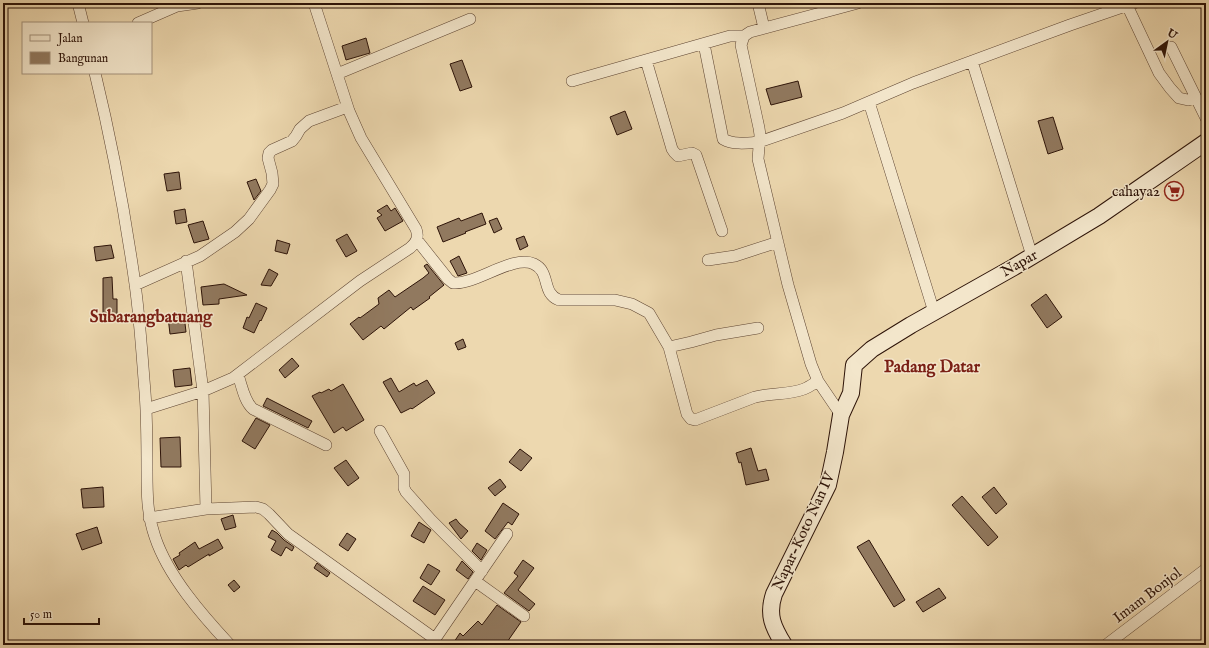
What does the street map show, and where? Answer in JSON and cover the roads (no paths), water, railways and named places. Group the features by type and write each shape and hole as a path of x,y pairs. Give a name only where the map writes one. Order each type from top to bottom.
{"street":[{"path":"78,3 83,22"},
{"path":"140,22 177,6 198,3"},
{"path":"146,409 203,391 238,375 360,281 410,248 417,240 418,234 416,229 361,138 347,107 314,3"},
{"path":"758,3 764,28"},
{"path":"572,81 730,36 744,36 750,32 858,3"},
{"path":"704,44 723,139 726,141 741,143 759,142 844,113 913,83 1129,4 1160,73 1170,88 1179,98 1188,100 1196,98"},
{"path":"337,74 470,19"},
{"path":"744,36 741,50 759,128 758,159 788,286 811,364 818,381 841,415"},
{"path":"1171,47 1206,118"},
{"path":"646,60 672,149 678,156 692,153 696,155 722,231"},
{"path":"972,61 1032,256"},
{"path":"95,74 121,192 135,285 146,409 147,499 149,518 158,547 167,564 193,603 230,645"},
{"path":"869,102 934,312"},
{"path":"135,285 200,256 235,232 248,219 270,190 272,184 272,173 268,158 269,153 272,150 292,141 300,129 309,121 347,107"},
{"name":"Napar","path":"851,393 854,364 872,349 910,325 1099,216 1206,142"},
{"path":"417,240 448,279 453,283 467,281 520,262 529,262 539,267 543,272 550,294 552,297 559,300 615,300 632,304 649,313 670,347 687,414 690,419 695,420 764,394 789,393 798,391 818,381"},
{"path":"708,260 735,256 778,242"},
{"path":"186,261 203,391 206,509"},
{"path":"670,347 716,335 758,328"},
{"path":"238,375 246,400 253,409 326,446"},
{"name":"Napar-Koto Nan IV","path":"784,645 774,629 770,612 771,602 828,485 841,415 851,393"},
{"path":"380,431 404,474 404,488 406,492 482,571"},
{"path":"149,518 206,509 256,507 262,509 288,534 435,642 508,534"},
{"name":"Imam Bonjol","path":"1106,645 1206,569"},
{"path":"475,581 524,616"}],"place":[{"name":"cahaya2","path":"1174,191"}],"district":[{"name":"Subarangbatuang","path":"151,316"},
{"name":"Padang Datar","path":"932,366"}]}
